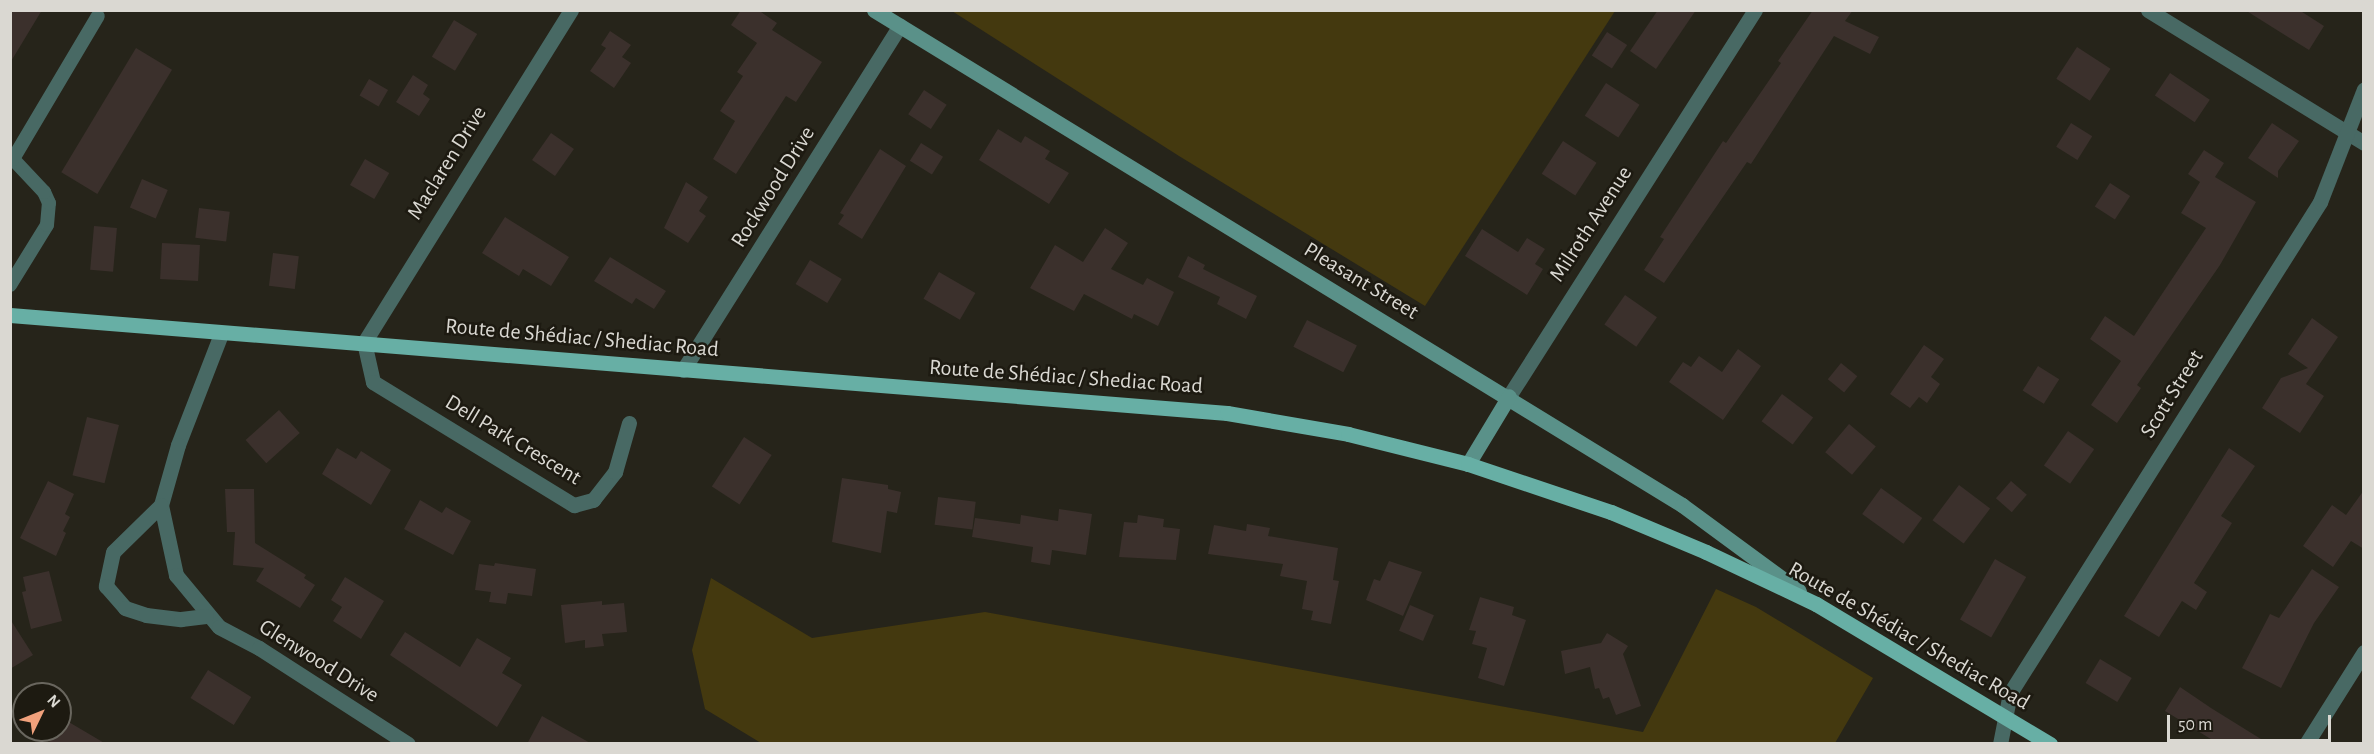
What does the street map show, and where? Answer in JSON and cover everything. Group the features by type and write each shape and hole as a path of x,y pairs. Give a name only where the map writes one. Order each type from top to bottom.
{"main road":[{"name":"Route de Shédiac / Shediac Road","path":"10,315 221,334 364,342 1227,413 1348,434 1468,464 1611,512 1816,604 2050,744"}],"street":[{"name":"Maclaren Drive","path":"364,342 571,10"},
{"name":"Pleasant Street","path":"874,10 1509,396 1682,505 1816,604"},
{"name":"Milroth Avenue","path":"1468,464 1755,10"},
{"path":"2148,10 2364,143"},
{"name":"Rockwood Drive","path":"683,370 900,26"},
{"name":"Scott Street","path":"2000,744 2010,693 2320,202 2344,131 2364,89"},
{"name":"Glenwood Drive","path":"221,334 178,445 161,505 176,574 206,616 398,741"},
{"name":"Dell Park Crescent","path":"364,342 373,382 574,505 593,500 615,472 629,423"},
{"name":"Glenwood Drive","path":"161,505 113,552 106,586 125,608 146,615 181,619 206,616"},
{"path":"2306,744 2364,652"}],"lane":[{"path":"10,285 47,225 49,203 44,192 13,159 98,16"}],"shaded area":[{"path":"952,11 1615,11 1425,306 1179,156"},
{"path":"711,578 812,638 985,612 1643,732 1716,589 1756,607 1873,678 1835,743 761,743 705,709 692,650"}],"building":[{"path":"10,10 42,10 10,63"},
{"path":"741,10 758,10 777,23 772,30 822,62 796,102 786,96 736,174 713,159 735,121 720,111 743,76 737,72 757,43 731,25"},
{"path":"1658,10 1696,10 1656,69 1630,51"},
{"path":"1813,10 1853,10 1845,21 1879,37 1870,54 1834,36 1751,164 1747,162 1664,283 1644,270 1664,239 1660,237 1723,141 1726,143 1781,63 1778,61"},
{"path":"2245,10 2299,10 2324,26 2309,50"},
{"path":"454,20 477,34 455,71 432,57"},
{"path":"610,31 631,45 622,57 631,63 614,88 590,71 606,48 601,45"},
{"path":"1607,32 1627,45 1612,69 1592,55"},
{"path":"2077,47 2111,69 2090,101 2056,79"},
{"path":"136,48 172,70 97,194 61,172"},
{"path":"2170,73 2210,100 2195,122 2155,95"},
{"path":"413,75 428,85 423,94 430,99 419,116 396,102"},
{"path":"369,79 388,90 379,106 360,95"},
{"path":"1606,83 1640,105 1618,137 1585,116"},
{"path":"924,90 947,105 931,129 908,114"},
{"path":"2071,123 2092,136 2077,160 2056,147"},
{"path":"2272,123 2299,141 2278,171 2278,178 2248,158"},
{"path":"998,129 1021,143 1025,136 1050,151 1045,159 1069,173 1049,204 979,160"},
{"path":"551,133 574,149 555,176 532,160"},
{"path":"1563,141 1597,163 1575,195 1542,174"},
{"path":"921,143 943,157 932,175 910,161"},
{"path":"880,149 906,166 862,239 838,224 844,215 840,213"},
{"path":"2204,150 2224,163 2215,177 2256,202 2220,265 2137,385 2141,388 2117,423 2091,405 2121,361 2090,339 2105,316 2134,336 2206,228 2181,213 2200,182 2188,174"},
{"path":"365,159 389,173 374,199 350,185"},
{"path":"142,179 168,190 156,218 130,208"},
{"path":"686,182 708,197 699,211 706,216 688,243 664,228"},
{"path":"2110,183 2130,196 2115,220 2095,206"},
{"path":"199,208 230,212 226,242 195,238"},
{"path":"505,217 569,257 551,286 523,269 519,276 482,253"},
{"path":"94,226 117,228 113,272 90,270"},
{"path":"1105,228 1128,243 1111,269 1143,285 1147,278 1174,292 1158,326 1134,314 1132,319 1084,294 1074,311 1030,288 1055,245 1083,262"},
{"path":"1482,229 1518,252 1527,238 1545,249 1535,264 1543,269 1527,295 1465,256"},
{"path":"162,243 200,245 198,281 160,279"},
{"path":"273,253 299,256 295,289 269,286"},
{"path":"1188,256 1205,265 1203,269 1257,296 1246,319 1217,304 1220,297 1178,277"},
{"path":"610,257 666,291 654,309 636,298 632,304 594,281"},
{"path":"810,260 842,279 827,303 796,284"},
{"path":"939,272 975,293 960,320 924,299"},
{"path":"1625,295 1657,317 1636,347 1604,324"},
{"path":"2312,318 2338,337 2306,384 2324,396 2300,433 2262,408 2281,378 2308,368 2288,354"},
{"path":"1307,320 1357,345 1343,372 1293,347"},
{"path":"1924,345 1944,359 1931,377 1940,384 1927,403 1919,397 1910,408 1890,394"},
{"path":"1738,349 1761,366 1723,420 1669,382 1683,362 1691,367 1699,356 1722,372"},
{"path":"1841,363 1857,376 1844,393 1828,379"},
{"path":"2038,366 2059,379 2044,404 2023,391"},
{"path":"1782,394 1813,417 1793,445 1762,421"},
{"path":"279,410 300,433 266,463 246,440"},
{"path":"87,417 119,425 105,483 72,475"},
{"path":"1849,424 1876,446 1852,475 1825,452"},
{"path":"2068,431 2094,449 2070,484 2044,465"},
{"path":"744,437 772,455 740,504 712,486"},
{"path":"337,448 356,459 361,451 391,470 371,505 322,474"},
{"path":"2229,448 2255,466 2221,516 2232,523 2194,583 2207,592 2196,610 2182,601 2159,637 2124,616"},
{"path":"842,478 888,485 888,489 901,492 897,513 887,511 881,553 832,542"},
{"path":"48,481 74,494 65,514 70,517 63,531 66,533 56,556 20,538"},
{"path":"2011,481 2027,495 2012,512 1996,498"},
{"path":"1959,485 1990,508 1964,544 1933,520"},
{"path":"1881,488 1922,518 1903,544 1862,514"},
{"path":"225,489 254,489 255,543 306,575 304,578 315,585 300,608 256,581 264,568 233,565 235,532 227,532"},
{"path":"2364,490 2364,549 2351,541 2333,567 2303,546 2332,505 2346,515"},
{"path":"938,497 976,502 972,529 935,525"},
{"path":"420,500 442,513 446,507 471,521 453,555 404,529"},
{"path":"1059,509 1092,514 1086,555 1052,550 1050,565 1031,562 1033,547 972,537 975,518 1020,524 1021,515 1058,521"},
{"path":"1138,515 1164,519 1163,527 1180,529 1176,560 1119,557 1124,522 1137,523"},
{"path":"1247,524 1270,528 1268,536 1338,548 1333,580 1339,581 1331,624 1311,620 1313,611 1302,609 1307,581 1280,576 1283,564 1208,554 1214,525 1246,531"},
{"path":"1995,559 2026,577 1991,638 1960,620"},
{"path":"1389,561 1422,572 1403,616 1366,600 1374,579 1380,581"},
{"path":"495,563 536,569 532,596 508,593 506,604 489,602 491,592 475,590 479,564 494,566"},
{"path":"2312,569 2339,587 2314,623 2281,688 2242,668 2270,614 2279,618"},
{"path":"49,571 62,621 31,629 22,592 26,591 23,577"},
{"path":"345,577 384,601 361,639 333,621 342,607 331,600"},
{"path":"1480,597 1514,607 1512,615 1526,620 1504,686 1478,678 1487,648 1472,644 1476,631 1469,630"},
{"path":"602,601 602,605 624,603 627,632 602,634 604,646 585,648 585,640 565,643 561,605"},
{"path":"1410,605 1434,615 1423,641 1399,631"},
{"path":"10,619 33,655 10,669"},
{"path":"405,632 460,667 477,638 511,658 502,673 522,685 497,727 390,655"},
{"path":"1607,633 1628,646 1623,654 1641,706 1616,715 1609,697 1603,699 1599,688 1595,689 1590,667 1565,674 1561,651 1601,643"},
{"path":"2100,659 2132,678 2117,702 2086,683"},
{"path":"208,670 251,697 234,725 191,698"},
{"path":"2180,687 2269,744 2219,744 2165,711"},
{"path":"542,716 592,744 527,744"},
{"path":"72,724 106,744 48,744 49,742 72,742"}]}
